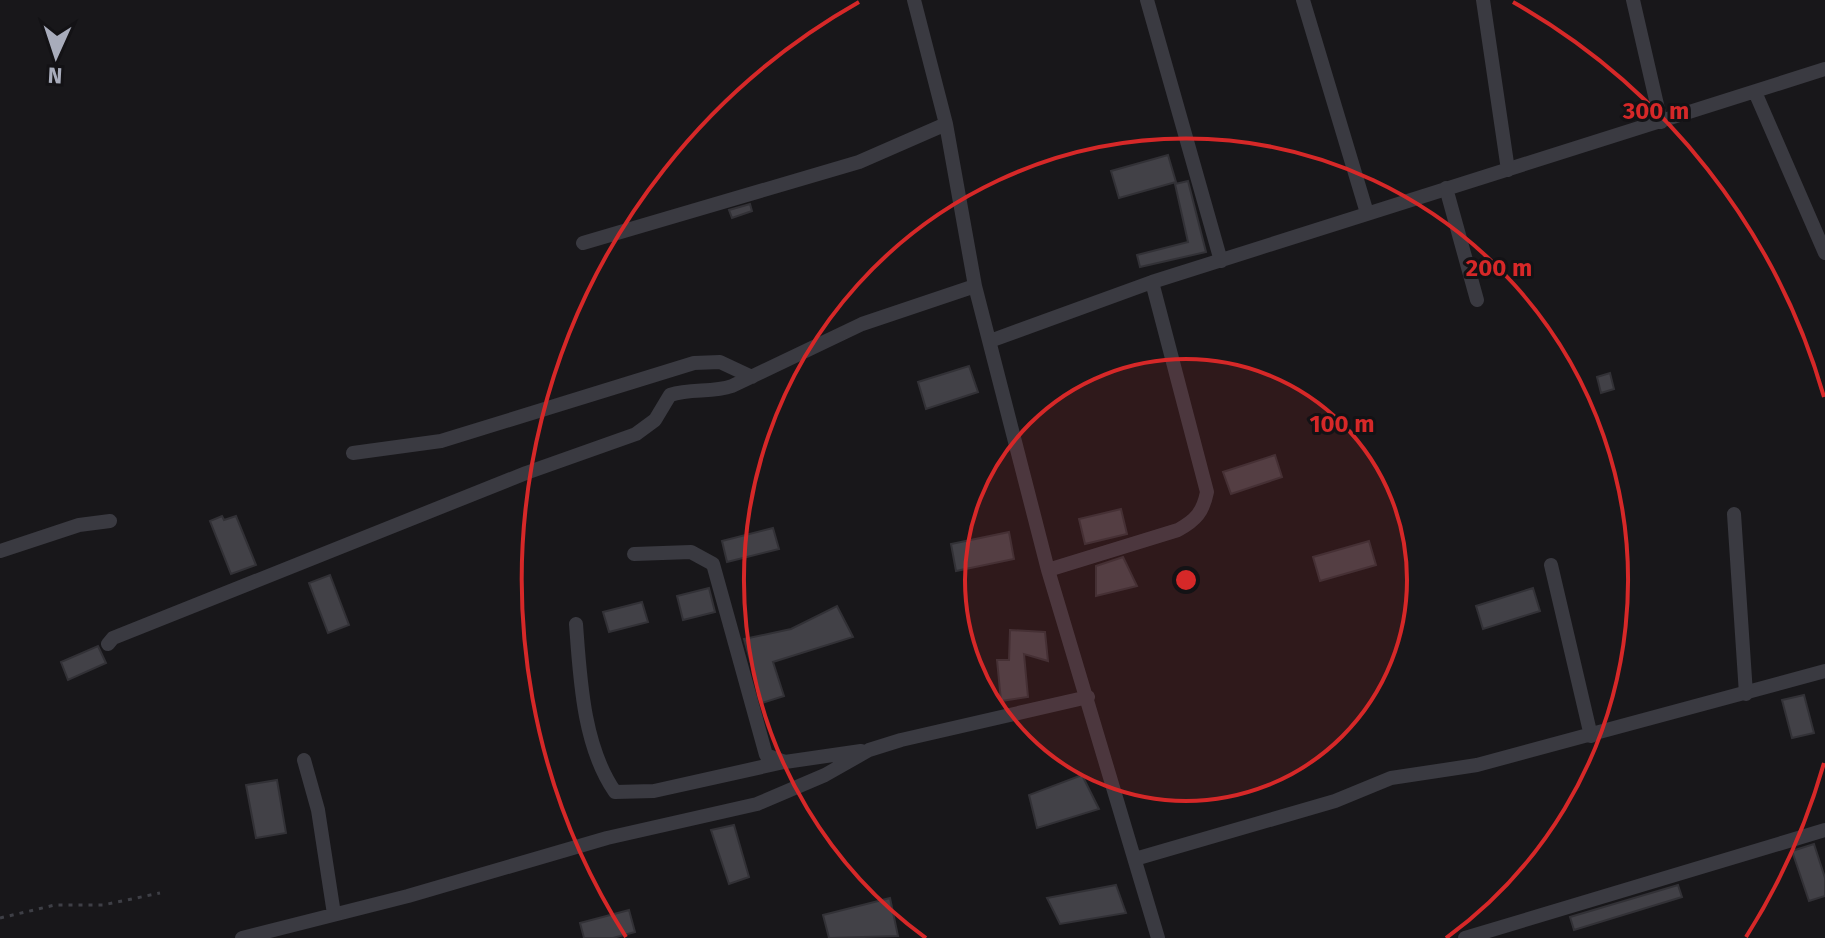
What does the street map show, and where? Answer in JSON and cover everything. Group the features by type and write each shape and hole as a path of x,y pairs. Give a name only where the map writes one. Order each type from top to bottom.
{"street":[{"path":"914,0 946,124 975,286 1048,570 1158,938"},
{"path":"1147,0 1221,261"},
{"path":"1303,0 1367,213"},
{"path":"1483,0 1508,170"},
{"path":"1633,0 1661,122"},
{"path":"990,341 1152,282 1825,69"},
{"path":"1755,92 1825,253"},
{"path":"583,243 859,162 946,124"},
{"path":"1446,188 1477,300"},
{"path":"1048,570 1178,530 1193,522 1204,508 1207,492 1152,282"},
{"path":"108,644 113,638 526,473 636,434 655,420 670,395 682,391 718,391 862,324 975,286"},
{"path":"353,453 441,441 694,363 720,362 752,377"},
{"path":"1734,514 1746,694"},
{"path":"0,551 79,525 110,521"},
{"path":"634,554 691,552 713,564 766,755 785,762"},
{"path":"1551,565 1591,736"},
{"path":"576,624 583,686 596,754 602,774 615,792 654,791 785,762 869,750 1088,697"},
{"path":"1135,859 1335,801 1391,778 1477,765 1825,671"},
{"path":"242,938 408,896 607,838 757,804 825,775 869,750"},
{"path":"304,760 318,810 334,914"},
{"path":"1465,938 1825,830"}],"path":[{"path":"0,918 55,905 103,905 160,893"}],"building":[{"path":"1168,155 1176,182 1119,198 1111,171"},
{"path":"1188,181 1206,252 1140,267 1137,255 1188,242 1175,184"},
{"path":"750,204 752,211 732,218 729,210"},
{"path":"969,366 978,392 926,409 918,382"},
{"path":"1610,373 1614,389 1601,393 1597,377"},
{"path":"1275,455 1282,477 1231,494 1223,472"},
{"path":"1121,509 1127,534 1085,544 1079,519"},
{"path":"222,516 224,520 236,516 256,565 231,574 210,521"},
{"path":"773,528 779,549 727,562 722,541"},
{"path":"1009,532 1014,559 956,571 951,544"},
{"path":"1369,541 1376,565 1320,581 1313,557"},
{"path":"1123,557 1137,586 1096,596 1096,566"},
{"path":"330,575 349,625 328,633 309,583"},
{"path":"709,588 715,612 683,620 677,596"},
{"path":"1533,588 1540,611 1483,629 1476,606"},
{"path":"642,602 648,622 609,632 603,612"},
{"path":"837,606 853,637 773,662 784,696 762,703 744,639 791,629"},
{"path":"1010,630 1045,632 1048,661 1024,654 1028,697 1001,701 997,660 1009,660"},
{"path":"98,646 106,663 68,680 61,662"},
{"path":"1804,695 1814,733 1792,738 1782,700"},
{"path":"1082,775 1099,809 1037,828 1029,795"},
{"path":"277,780 286,833 256,838 246,785"},
{"path":"734,825 749,877 729,884 711,830"},
{"path":"1814,844 1825,878 1825,896 1809,901 1792,851"},
{"path":"1116,885 1126,913 1060,924 1047,898"},
{"path":"1678,885 1682,897 1574,930 1570,917"},
{"path":"890,898 898,936 829,938 823,915"},
{"path":"629,910 635,932 613,938 584,938 580,923"}]}
